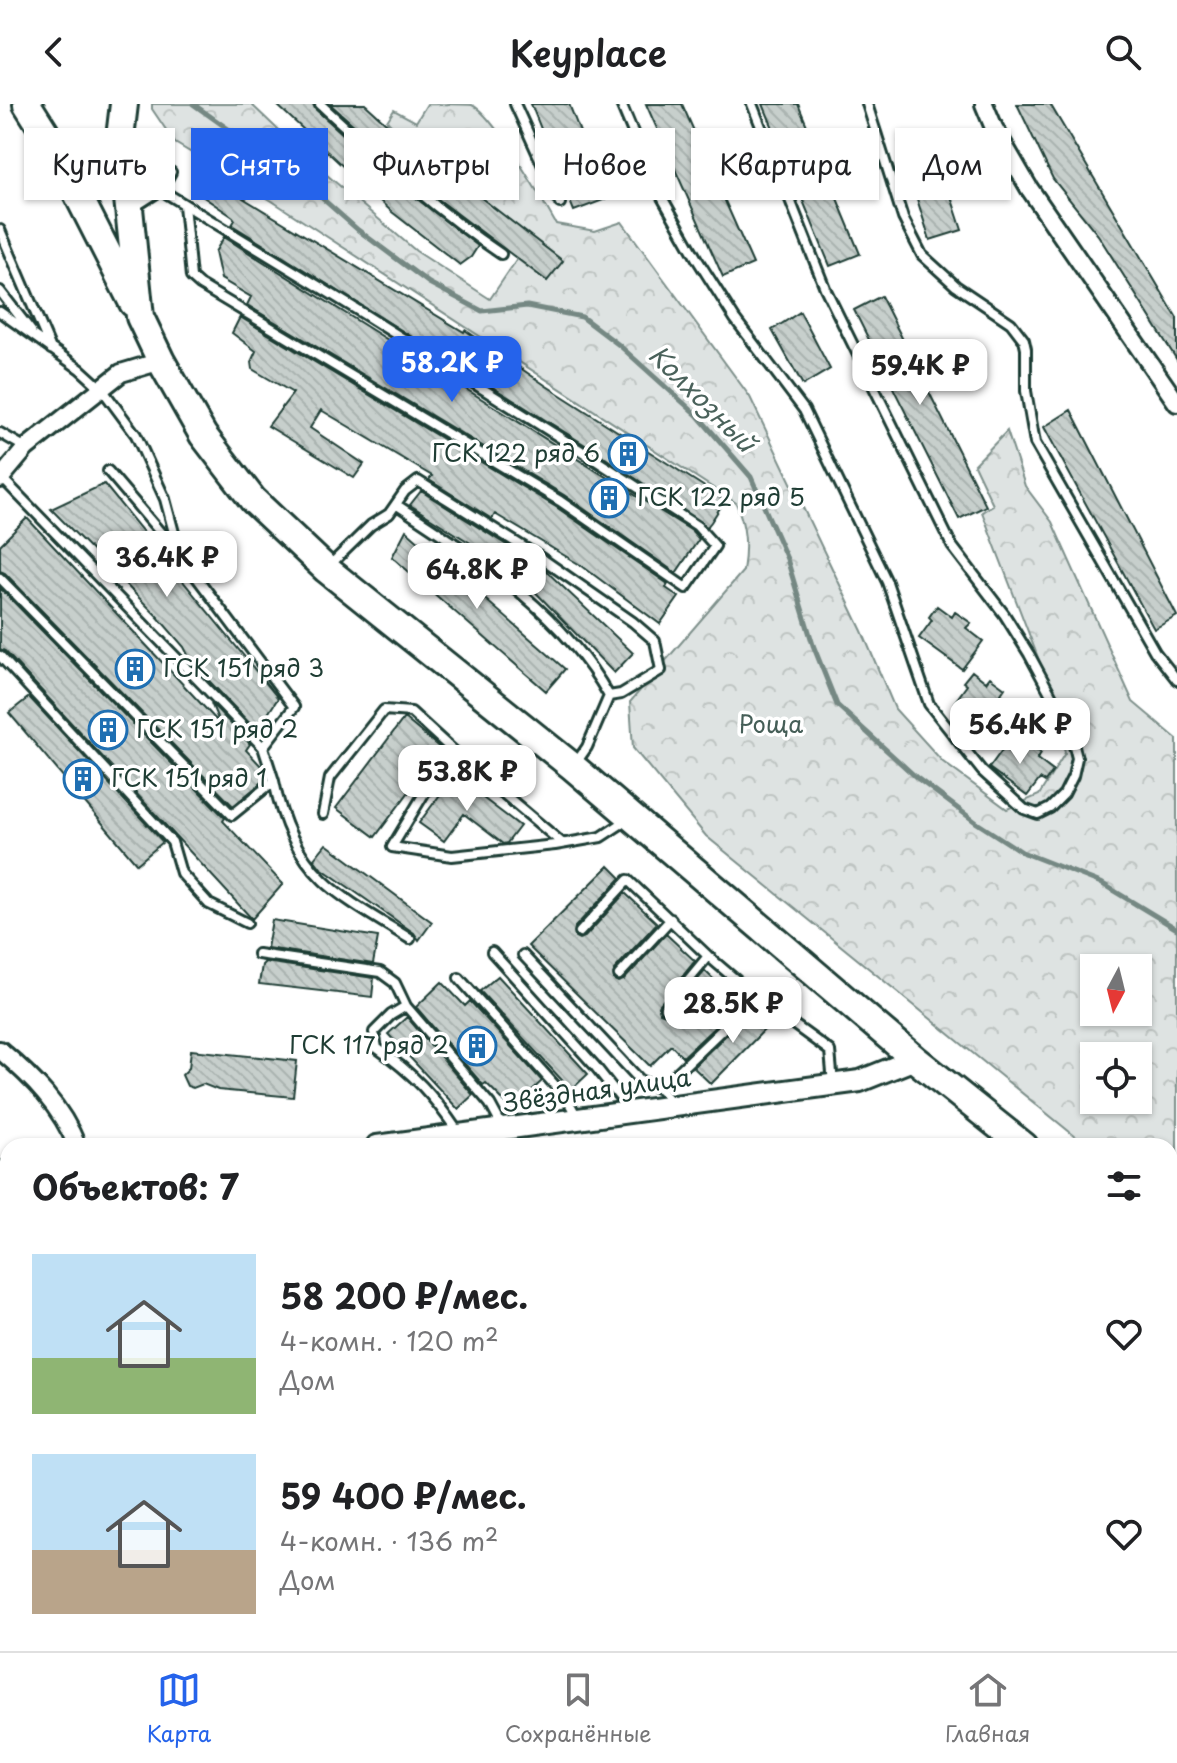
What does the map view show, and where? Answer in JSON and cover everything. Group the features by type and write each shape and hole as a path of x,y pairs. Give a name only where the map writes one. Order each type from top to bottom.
{"main road":[{"path":"27,104 51,142 161,361 203,435 253,500 326,569 573,767 915,1059 1014,1138"},
{"path":"124,104 121,129 140,317"}],"street":[{"path":"984,104 994,128 1029,188 1177,403"},
{"path":"1,478 26,448 121,373 161,361"},
{"path":"0,1050 33,1079 66,1120 74,1138"},
{"name":"Звёздная улица","path":"444,1138 860,1081 915,1059"}],"lane":[{"path":"320,104 416,191 501,254"},
{"path":"515,104 560,203"},
{"path":"621,104 655,185 697,259 735,319 804,410 887,582 929,704 982,771 1024,809 1038,814 1050,808 1064,794 1073,776 1077,758 1070,730 1004,614 952,546 825,288 752,104"},
{"path":"867,104 903,218 922,255 956,286 1011,323 1024,340 1026,391 1035,443 1155,652 1177,680"},
{"path":"175,199 351,306 697,526 715,546 699,572 686,588 560,501 200,285 191,277 184,205"},
{"path":"129,211 146,200"},
{"path":"0,230 51,350"},
{"path":"0,291 40,342"},
{"path":"0,312 80,369 102,389 136,435 165,499 180,555"},
{"path":"0,433 26,448"},
{"path":"108,471 180,555 294,707 263,747"},
{"path":"1,478 263,747 280,812 299,849 323,880 410,939"},
{"path":"326,569 371,525 389,514 405,491 418,481 541,558 633,622 655,641 661,670 621,694 609,696"},
{"path":"397,505 504,578 534,603 585,659 609,696"},
{"path":"0,578 232,815 274,781"},
{"path":"0,656 172,842 181,873 209,904 247,923"},
{"path":"573,767 587,747 609,696"},
{"path":"323,814 330,778 384,710 411,712 562,844"},
{"path":"459,756 425,792 392,847 452,856 562,844 601,837 631,817"},
{"path":"580,932 628,880 756,997 830,1051 833,1085"},
{"path":"619,975 671,919"},
{"path":"492,952 595,1066 632,1113"},
{"path":"258,954 380,972 395,983 406,1006 490,1104 504,1130"},
{"path":"523,955 640,1080 660,1089 676,1107"},
{"path":"665,1008 708,956"},
{"path":"459,978 567,1099 579,1120"},
{"path":"660,1089 756,997"},
{"path":"406,1006 391,1015 374,1032 377,1048 409,1071 439,1103 461,1136"}],"green space":[{"name":"Роща","path":"152,104 251,104 276,128 191,128 191,153 175,143 175,128 165,128"},
{"name":"Роща","path":"427,104 472,105 495,128 394,128 387,121 394,110 416,122"},
{"name":"Роща","path":"519,164 535,189 535,200 542,200 556,224 595,231 622,222 750,397 862,631 895,709 943,762 1007,809 1039,795 1065,753 1057,707 982,512 993,505 974,465 1007,431 1025,486 1052,522 1133,702 1177,739 1177,1138 1077,1138 706,836 633,748 630,702 743,571 745,537 736,503 272,201 328,200 328,176 344,189 344,200 356,200 416,251 490,299 530,240 479,200 519,200"}],"building":[{"path":"276,104 313,104 344,135 344,167 328,152 328,128 302,128"},
{"path":"330,104 365,104 391,128 357,128"},
{"path":"531,104 569,104 578,128 541,128"},
{"path":"646,104 682,104 693,128 691,200 725,200 753,264 723,277 675,169 675,128 657,128"},
{"path":"763,104 798,104 808,128 773,128"},
{"path":"1017,104 1050,104 1177,318 1177,360 1098,235 1053,179"},
{"path":"208,200 246,200 465,330 725,500 707,527 595,451 232,225 233,217"},
{"path":"379,200 419,200 478,246 471,257 460,265"},
{"path":"439,200 484,200 563,261 547,281"},
{"path":"570,200 603,200 574,211"},
{"path":"803,200 838,200 860,254 830,266"},
{"path":"917,200 952,200 962,230 930,240"},
{"path":"224,237 692,531 699,539 676,573 564,495 247,305 251,297 221,279 215,252"},
{"path":"881,296 986,506 959,519 854,310"},
{"path":"800,312 830,369 803,385 772,330"},
{"path":"240,317 556,507 668,584 666,588 679,597 660,624 582,566 495,514 492,519 429,480 432,476 321,410 310,428 364,464 354,478 268,426 293,393 252,369 251,362 256,351 232,333"},
{"path":"1071,410 1177,616 1154,629 1044,427"},
{"path":"104,484 278,698 257,731 192,663 184,647 157,616 51,509"},
{"path":"421,491 543,568 633,653 614,673 515,571 410,505"},
{"name":"ГСК 151 ряд 3","path":"27,518 220,724 211,703 250,744 246,750 263,768 266,779 233,806 0,571 0,545"},
{"path":"406,530 565,669 546,691 392,557"},
{"name":"ГСК 151 ряд 2","path":"0,588 225,818 223,821 283,884 252,919 0,649"},
{"path":"937,606 952,617 955,612 971,623 966,628 983,641 962,669 919,638 932,620 929,617"},
{"path":"972,671 986,682 990,677 1005,688 1001,694 1018,706 997,734 954,703 967,685 963,682"},
{"name":"ГСК 151 ряд 1","path":"29,697 163,842 137,864 9,713"},
{"path":"404,718 441,749 375,837 336,808"},
{"path":"1007,736 1022,747 1026,742 1041,753 1037,759 1053,771 1045,782 1040,779 1027,796 989,768 1002,750 999,747"},
{"path":"454,776 520,826 507,843 503,844 464,814 444,841 419,823"},
{"path":"326,844 432,922 419,940 414,933 321,868 314,859"},
{"path":"609,866 621,878 575,927 575,937 585,937 625,893 657,923 614,970 614,980 624,980 666,934 695,961 660,1004 660,1013 665,1015 670,1012 705,971 739,1004 683,1057 671,1045 650,1066 528,946"},
{"path":"272,920 378,937 373,964 267,948"},
{"path":"265,962 374,978 372,997 259,984"},
{"path":"498,976 588,1074 571,1090 480,991"},
{"name":"ГСК 117 ряд 2","path":"442,982 465,1006 470,1001 542,1081 512,1109 486,1083 483,1085 416,1007"},
{"path":"756,1006 773,1021 711,1084 693,1067"},
{"path":"407,1017 473,1095 458,1109 388,1034"},
{"path":"191,1050 297,1061 293,1097 218,1090 203,1084 193,1088 187,1086 182,1075 189,1068"}],"waterway":[{"name":"Колхозный","path":"193,104 307,185 358,230 429,283 482,311 527,306 582,317 619,345 698,416 751,477 787,559 813,645 837,705 917,778 977,823 1022,852 1101,883 1177,929"}],"place":[{"name":"ГСК 122 ряд 6","path":"628,454"},
{"name":"ГСК 122 ряд 5","path":"609,498"},
{"name":"ГСК 151 ряд 3","path":"135,669"},
{"name":"ГСК 151 ряд 2","path":"108,730"},
{"name":"ГСК 151 ряд 1","path":"83,779"},
{"name":"ГСК 117 ряд 2","path":"477,1046"}]}
